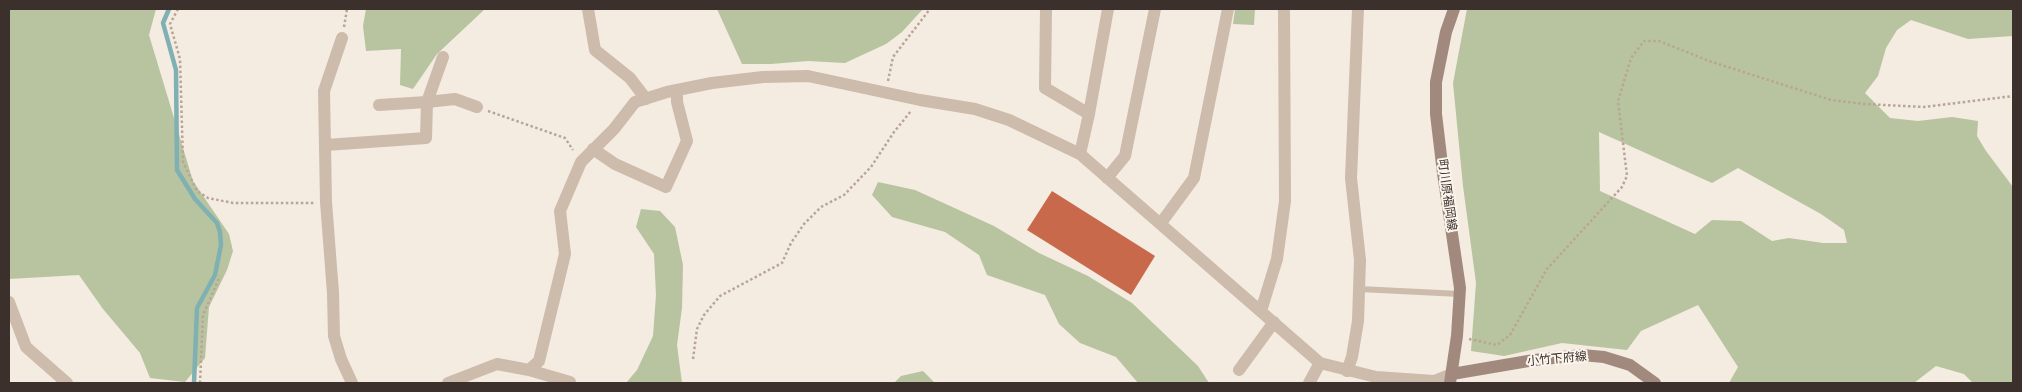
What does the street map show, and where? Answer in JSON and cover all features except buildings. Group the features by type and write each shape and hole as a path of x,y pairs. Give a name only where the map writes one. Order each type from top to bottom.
{"main road":[{"name":"町川原福岡線","path":"1451,378 1460,294 1436,114 1436,82 1446,32 1454,9"},
{"name":"小竹下府線","path":"1451,378 1534,360 1582,355 1604,357 1630,365 1655,383"}],"street":[{"path":"588,9 595,50 630,78 646,98"},
{"path":"1046,9 1045,88 1090,114"},
{"path":"1080,154 1090,114 1108,9"},
{"path":"1107,178 1124,156 1155,9"},
{"path":"1161,223 1194,178 1228,9"},
{"path":"1261,311 1277,259 1285,201 1284,9"},
{"path":"1347,371 1352,357 1358,321 1360,260 1351,178 1358,9"},
{"path":"342,38 324,91 326,202 333,293 334,336 341,359 352,383"},
{"path":"326,145 426,138 427,102 443,57"},
{"path":"528,370 539,361 565,254 560,211 581,162 614,129 635,102 677,90 712,83 763,77 808,76 920,100 975,109 1009,120 1080,154 1320,363 1376,377 1434,381 1451,378"},
{"path":"593,149 615,164 666,188 688,141 677,102 677,90"},
{"path":"379,105 454,99 477,107"},
{"path":"9,302 26,347 67,383"},
{"path":"1239,370 1274,322"},
{"path":"1309,383 1320,363"},
{"path":"448,383 497,364 528,370 570,382"}],"lane":[{"path":"1359,289 1460,294"}],"path":[{"path":"178,9 170,24 180,59 183,162 198,191 208,198 233,203 326,202"},
{"path":"342,38 347,9"},
{"path":"886,92 893,56 930,9"},
{"path":"1457,336 1497,345 1510,335 1547,269 1622,187 1627,176 1618,101 1631,58 1644,41 1659,41 1712,62 1830,100 1924,107 2013,96"},
{"path":"693,359 697,329 709,308 726,292 782,263 791,243 804,224 821,207 844,195 871,167 894,132 920,100"},
{"path":"477,107 566,138 581,162"},
{"path":"200,383 203,316 220,276"}],"green space":[{"path":"9,9 156,9 149,35 193,181 229,234 233,251 227,270 209,307 205,358 185,382 150,378 140,353 103,309 79,275 9,279"},
{"path":"366,9 485,9 437,54 413,89 400,85 401,49 366,51 363,26"},
{"path":"717,9 923,9 902,32 886,44 845,63 808,61 742,64"},
{"path":"1235,9 1255,9 1254,25 1233,24"},
{"path":"1467,9 2013,9 2013,36 1968,39 1911,20 1897,30 1886,48 1878,76 1865,93 1890,118 1918,121 1952,117 1978,121 1977,136 2013,187 2013,383 1973,383 1964,374 1936,366 1914,383 1729,383 1738,367 1698,305 1641,331 1627,350 1562,343 1504,356 1471,351 1476,283 1463,186 1453,83","holes":["1599,132 1712,183 1738,168 1821,214 1844,230 1847,243 1823,243 1789,238 1772,241 1741,221 1712,220 1695,234 1600,191"]},
{"path":"878,182 915,190 994,226 1039,253 1088,276 1132,303 1198,366 1209,383 1138,383 1116,357 1080,343 1059,324 1045,295 987,275 979,255 945,232 892,217 872,195"},
{"path":"641,209 660,211 675,227 683,265 682,308 677,345 682,383 626,383 637,370 653,336 656,295 654,254 636,227"},
{"path":"923,371 935,383 894,383 901,376"}],"waterway":[{"path":"169,9 163,23 176,70 177,170 195,199 217,223 221,245 215,275 197,308 194,383"}]}
